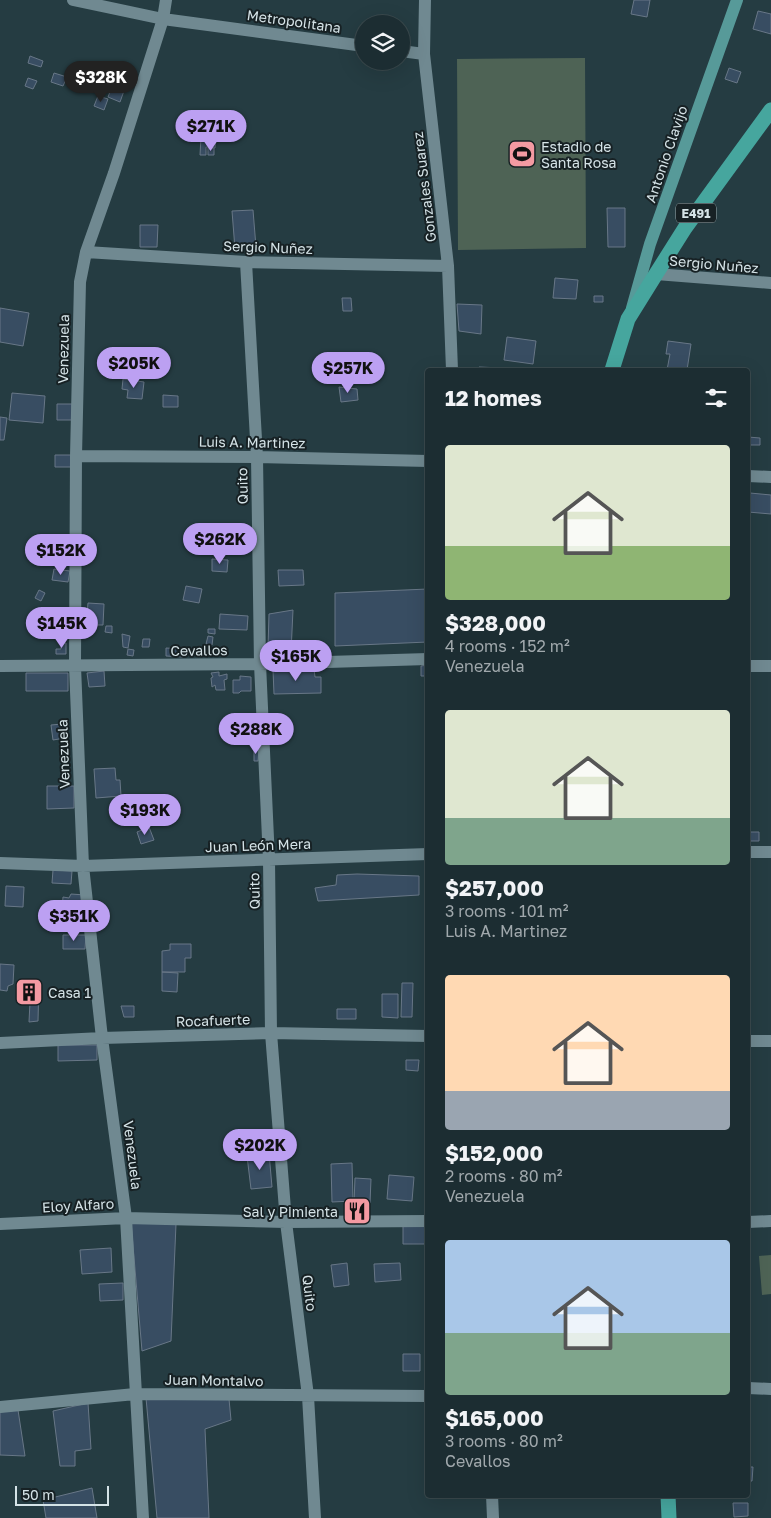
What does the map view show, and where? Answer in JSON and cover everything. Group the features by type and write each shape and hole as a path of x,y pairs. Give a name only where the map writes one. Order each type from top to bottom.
{"highway":[{"name":"E491","path":"613,368 628,320 656,274 691,220 771,110"},
{"path":"668,1498 669,1518"}],"main road":[{"name":"Antonio Clavijo","path":"628,320 653,235 737,0"}],"street":[{"name":"Metropolitana","path":"73,0 162,19 355,45"},
{"name":"Venezuela","path":"143,1518 126,1218 102,1038 83,866 75,666 76,456 80,282 86,252 114,173 162,19 166,0"},
{"name":"Gonzales Suarez","path":"425,0 424,54 448,266 452,368"},
{"path":"410,52 424,54"},
{"name":"Sergio Nuñez","path":"86,252 246,262 448,266"},
{"name":"Quito","path":"246,262 256,457 260,664 269,860 271,1033 286,1222 308,1396 315,1518"},
{"name":"Sergio Nuñez","path":"656,274 771,283"},
{"name":"Luis A. Martinez","path":"76,456 256,457 425,462"},
{"path":"750,476 771,477"},
{"name":"Cevallos","path":"0,666 260,664 425,659"},
{"path":"750,666 771,666"},
{"path":"750,852 771,852"},
{"name":"Juan León Mera","path":"0,863 83,866 425,854"},
{"name":"Rocafuerte","path":"0,1043 271,1033 425,1036"},
{"path":"750,1041 771,1041"},
{"name":"Eloy Alfaro","path":"0,1224 126,1218 286,1222 425,1221"},
{"path":"750,1222 771,1221"},
{"path":"750,1388 771,1389"},
{"name":"Juan Montalvo","path":"0,1407 135,1394 425,1396"},
{"path":"492,1498 493,1518"}],"green space":[{"name":"Estadio de Santa Rosa","path":"585,58 586,248 458,250 457,59"},
{"path":"771,1255 771,1294 762,1295 759,1256"}],"building":[{"path":"634,0 650,0 647,17 631,14"},
{"path":"758,11 771,14 771,34 753,29"},
{"path":"30,56 43,61 41,67 28,63"},
{"path":"729,68 741,72 737,83 725,79"},
{"path":"54,73 67,77 63,86 51,82"},
{"path":"94,76 101,79 98,88 91,86"},
{"path":"28,78 37,81 33,89 25,86"},
{"path":"113,84 125,88 120,102 108,97"},
{"path":"98,96 108,99 104,110 94,106"},
{"path":"202,118 217,119 215,148 206,147 206,155 200,155"},
{"path":"208,148 214,148 214,155 208,155"},
{"path":"607,208 625,208 625,247 608,247"},
{"path":"253,210 256,247 235,249 232,211"},
{"path":"140,225 158,225 157,247 140,247"},
{"path":"555,278 578,280 576,299 553,298"},
{"path":"594,296 603,296 603,302 594,302"},
{"path":"342,298 351,298 352,311 343,311"},
{"path":"457,304 482,305 481,334 459,331"},
{"path":"0,308 29,313 23,346 0,342"},
{"path":"507,337 536,341 533,364 504,360"},
{"path":"668,341 691,344 687,368 667,368 670,354 666,354"},
{"path":"123,379 144,382 142,399 127,398 128,390 122,389"},
{"path":"339,387 357,389 358,400 341,402"},
{"path":"12,393 45,396 43,423 9,420"},
{"path":"163,395 178,396 178,407 163,407"},
{"path":"57,404 72,404 72,420 57,420"},
{"path":"0,417 7,418 4,440 0,440"},
{"path":"750,437 760,438 760,445 750,445"},
{"path":"55,455 71,455 71,467 55,467"},
{"path":"750,493 771,495 771,514 750,512"},
{"path":"212,559 228,560 227,572 212,571"},
{"path":"54,569 70,571 68,582 52,580"},
{"path":"278,570 303,570 304,585 279,586"},
{"path":"186,586 202,589 199,603 183,600"},
{"path":"425,589 425,642 335,646 335,593"},
{"path":"39,590 45,593 41,601 35,598"},
{"path":"88,603 104,604 103,625 86,625"},
{"path":"56,610 67,610 68,621 56,621"},
{"path":"293,610 291,652 268,648 269,614"},
{"path":"220,614 248,616 247,630 219,629"},
{"path":"106,626 112,626 112,633 105,632"},
{"path":"208,629 215,629 215,634 208,633"},
{"path":"122,634 130,636 128,648 123,647"},
{"path":"208,636 213,637 212,645 206,644"},
{"path":"143,639 150,639 149,647 142,647"},
{"path":"61,643 66,643 66,654 56,654 56,649 61,649"},
{"path":"166,648 183,649 183,657 166,656"},
{"path":"128,649 134,650 133,656 127,655"},
{"path":"425,665 425,676 421,676 421,666"},
{"path":"314,669 315,677 321,677 321,693 274,694 273,670"},
{"path":"104,671 105,686 89,687 87,673"},
{"path":"219,672 219,676 227,674 227,679 224,680 225,690 216,690 215,685 212,687 211,678 213,677 211,673"},
{"path":"26,673 68,673 68,691 26,691"},
{"path":"240,676 251,677 251,691 233,693 233,680 240,680"},
{"path":"62,724 65,738 53,740 51,725"},
{"path":"235,724 235,727 233,727 237,730 236,733 232,731 231,734 228,733 231,725"},
{"path":"252,734 255,734 256,746 253,746"},
{"path":"254,749 259,749 258,761 254,761"},
{"path":"115,768 116,780 120,780 121,796 96,798 94,769"},
{"path":"47,786 74,786 74,808 47,809"},
{"path":"149,827 154,840 141,844 137,832"},
{"path":"750,832 759,832 759,841 750,841"},
{"path":"53,870 72,871 71,884 52,883"},
{"path":"337,875 419,876 419,895 318,901 315,888 336,885"},
{"path":"6,886 24,887 23,907 5,906"},
{"path":"71,894 85,895 84,911 62,909 63,897 69,898"},
{"path":"63,935 86,935 85,949 63,949"},
{"path":"170,944 191,944 191,958 185,958 185,972 162,972 162,951 170,950"},
{"path":"0,964 14,965 13,984 8,986 7,991 0,990"},
{"path":"162,972 178,973 177,992 162,991"},
{"name":"Casa 1","path":"39,982 38,1021 29,1022 30,1002 19,1002 20,983"},
{"path":"402,983 413,983 412,1017 401,1017"},
{"path":"382,994 398,994 398,1018 382,1017"},
{"path":"121,1006 134,1006 134,1017 124,1017"},
{"path":"337,1009 356,1009 356,1019 337,1019"},
{"path":"58,1045 97,1045 97,1060 58,1061"},
{"path":"406,1060 419,1060 418,1071 406,1070"},
{"path":"269,1153 272,1187 251,1189 247,1156"},
{"path":"352,1163 353,1201 332,1202 331,1164"},
{"path":"389,1175 414,1177 412,1201 387,1199"},
{"path":"355,1178 371,1179 370,1203 354,1203"},
{"path":"131,1222 176,1224 171,1341 142,1351"},
{"path":"403,1226 425,1226 425,1244 403,1244"},
{"path":"111,1248 112,1272 82,1274 80,1250"},
{"path":"347,1263 349,1285 334,1287 331,1265"},
{"path":"400,1263 401,1280 375,1282 374,1264"},
{"path":"123,1283 123,1300 100,1301 99,1284"},
{"path":"403,1354 420,1354 420,1371 403,1371"},
{"path":"146,1398 229,1399 231,1420 205,1429 209,1518 157,1518"},
{"path":"88,1403 91,1449 75,1451 75,1466 60,1466 53,1411"},
{"path":"18,1410 25,1456 0,1455 0,1412"},
{"path":"750,1467 753,1467 752,1481 750,1481"},
{"path":"92,1488 97,1518 46,1518 43,1500"},
{"path":"733,1503 748,1503 748,1516 734,1517"}],"place":[{"name":"Estadio de Santa Rosa","path":"522,154"},
{"name":"Casa 1","path":"29,992"},
{"name":"Sal y Pimienta","path":"357,1211"}]}
